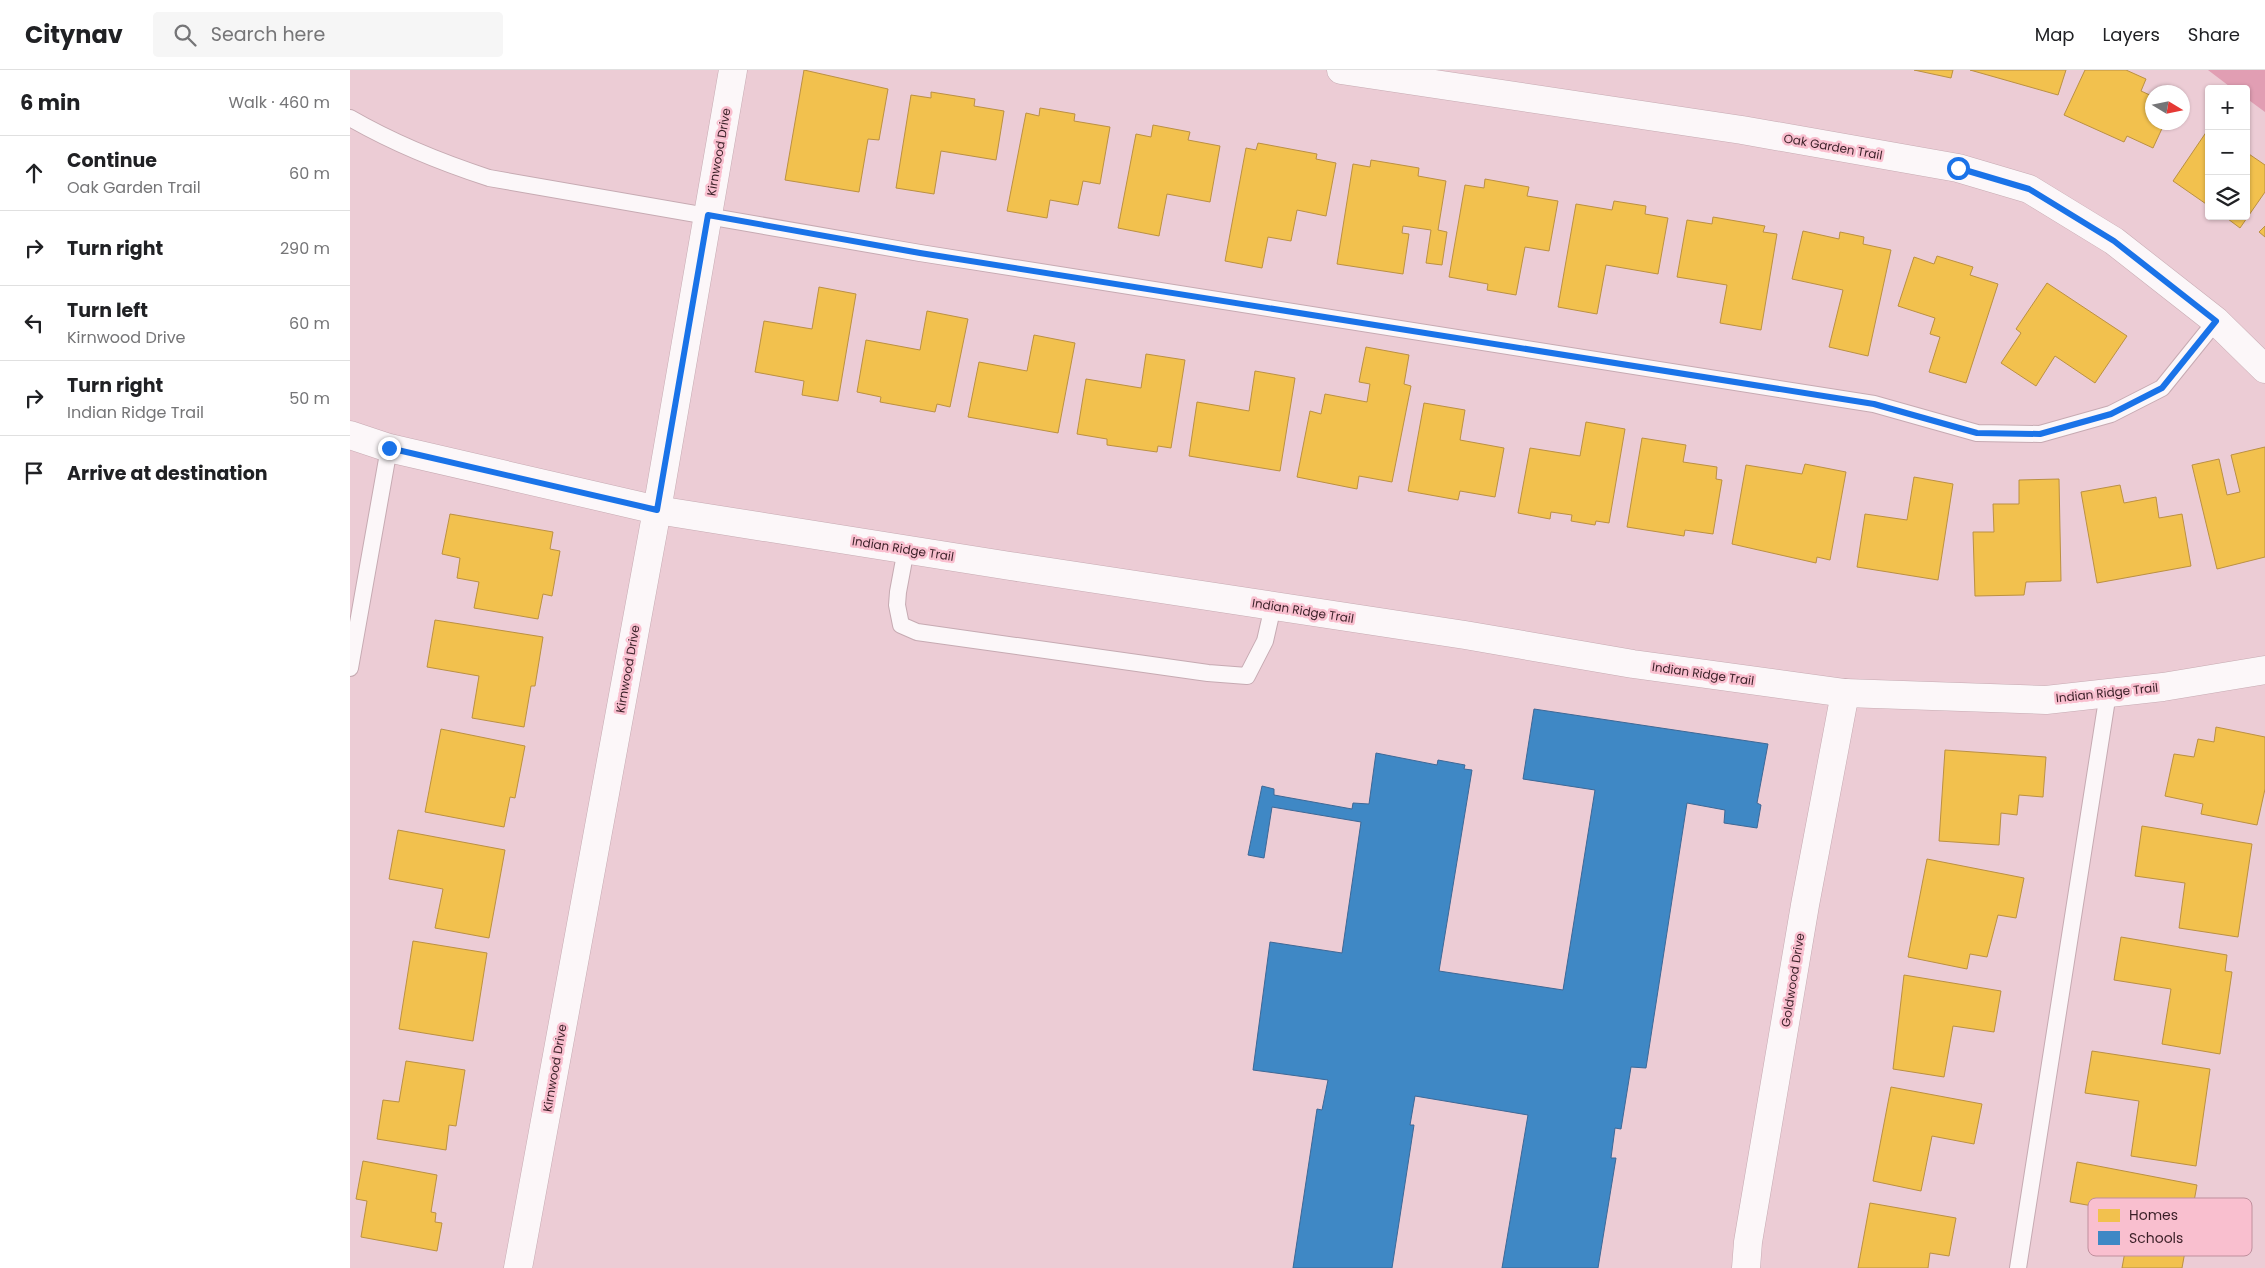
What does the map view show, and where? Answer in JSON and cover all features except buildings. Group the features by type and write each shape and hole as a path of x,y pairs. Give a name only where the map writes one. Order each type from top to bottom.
{"street":[{"name":"Kirnwood Drive","path":"518,1268 657,510 733,70"},
{"name":"Oak Garden Trail","path":"1341,70 1742,130 1958,168 2029,189 2114,241 2216,321 2265,369"},
{"name":"Indian Ridge Trail","path":"350,435 389,448 657,510 1465,635 1633,664 1845,693 2046,700 2163,688 2265,670"},
{"name":"Goldwood Drive","path":"1746,1268 1748,1242 1805,904 1845,693"}],"lane":[{"path":"350,118 386,138 431,158 490,178 920,253 1874,404 1977,433 2040,434 2111,414 2162,388 2216,321"},
{"path":"350,668 389,448"},
{"path":"906,549 897,605 901,624 917,632 1208,673 1247,676 1266,641 1274,606"},
{"path":"2018,1268 2108,694"}],"shaded area":[{"path":"2208,70 2265,70 2265,112 2250,101 2250,85 2228,85"}],"route":[{"path":"389,448 657,510 708,215 1037,272 1174,292 1874,404 1977,433 2040,434 2111,414 2162,388 2216,321 2114,241 2029,189 1958,168"}]}
